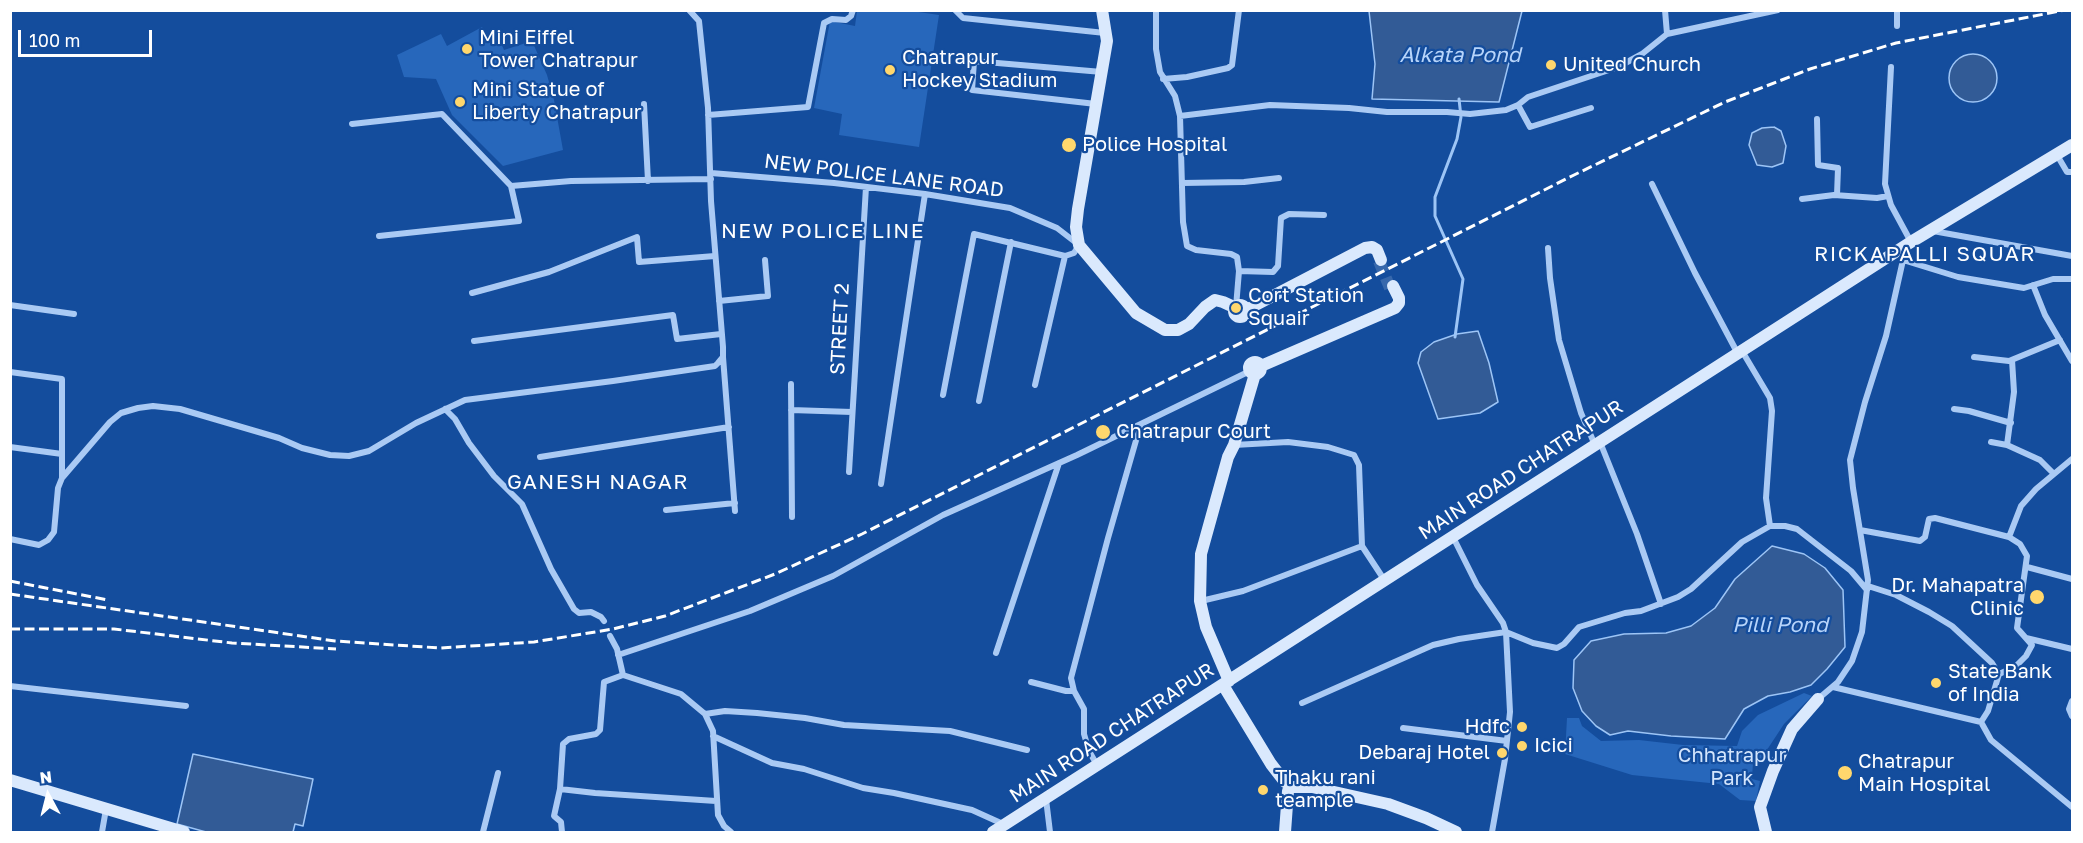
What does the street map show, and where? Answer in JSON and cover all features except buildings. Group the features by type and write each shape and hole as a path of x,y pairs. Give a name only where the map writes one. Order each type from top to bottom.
{"street":[{"path":"689,10 699,21 708,115 715,256 735,511"},
{"path":"708,115 808,106 824,23 832,19 846,20 851,16 853,10"},
{"path":"955,10 963,18 1106,33"},
{"path":"1102,10 1107,41 1077,218 1079,245 1136,313 1165,330 1178,330 1189,324 1215,300 1242,310"},
{"path":"1156,10 1156,49 1160,72 1175,96 1180,116 1184,229 1187,246 1196,250 1232,254 1237,257 1242,310"},
{"path":"1163,79 1205,74 1232,65 1239,10"},
{"path":"1665,10 1667,34"},
{"path":"1180,116 1270,105 1455,114 1506,110 1518,105 1528,97 1618,68 1642,54 1667,34 1778,10"},
{"path":"1897,10 1898,26"},
{"path":"1097,104 972,90 974,61 1102,72"},
{"path":"1763,829 1760,807 1792,729 1818,699 1838,682 1852,661 1863,632 1868,585 1850,460 1886,336 1905,250 1885,184 1892,67"},
{"path":"644,104 648,181"},
{"path":"1518,105 1530,127 1591,108"},
{"path":"352,124 442,114 512,186 519,221 380,236"},
{"path":"1817,119 1818,165 1838,168 1837,195"},
{"name":"MAIN ROAD CHATRAPUR","path":"993,832 1740,352 2073,145"},
{"path":"2057,155 2067,172 2073,172"},
{"name":"NEW POLICE LANE ROAD","path":"512,186 571,181 648,181 711,176 769,176 925,194 1010,208 1057,228 1079,245"},
{"path":"1182,183 1244,182 1279,178"},
{"path":"1652,184 1695,273 1740,352 1770,398 1773,424 1767,459 1766,498 1770,526"},
{"name":"STREET 2","path":"849,472 866,187"},
{"path":"881,484 925,194"},
{"path":"1802,199 1837,195 1877,198 1888,196"},
{"path":"1239,271 1273,272 1278,266 1281,218 1289,214 1324,215"},
{"path":"1932,231 2073,256"},
{"path":"944,395 974,234 1065,256 1074,253 1079,245"},
{"path":"472,293 549,272 637,237 639,262 715,256"},
{"path":"979,401 1011,242"},
{"path":"1242,310 1365,248 1372,247 1377,250 1380,261"},
{"path":"1548,248 1559,339 1581,413 1598,444 1637,534 1660,604"},
{"path":"1905,250 1958,277 2024,288 2053,279 2073,279"},
{"path":"1035,385 1065,256"},
{"path":"719,301 768,296 765,260"},
{"path":"2033,285 2045,315 2073,361"},
{"path":"618,655 750,612 833,576 943,515 1059,463 1394,304 1392,287"},
{"path":"10,305 74,314"},
{"path":"474,341 673,315 677,339 722,334"},
{"path":"1974,357 2012,360 2060,339"},
{"path":"10,539 39,545 48,540 54,532 58,488 62,478 110,422 121,413 138,408 153,406 180,409 279,438 302,448 330,455 349,456 369,451 416,423 465,400 715,366 723,357"},
{"path":"2007,445 2014,392 2012,360"},
{"path":"1256,369 1201,554 1200,602 1206,627 1226,683 1271,764 1289,787 1286,832"},
{"path":"10,372 62,379 62,478"},
{"path":"790,384 792,517"},
{"path":"445,409 455,419 469,443 494,476 522,504 550,569 574,609 579,613 591,612 601,617 603,621"},
{"path":"1954,409 2011,423"},
{"path":"791,410 852,412"},
{"path":"1097,765 1089,751 1084,734 1084,709 1074,691 1071,678 1118,504 1143,422"},
{"path":"540,457 729,428"},
{"path":"1234,445 1288,442 1328,447 1354,455 1359,465 1362,546 1385,581"},
{"path":"1991,442 2007,445 2040,460 2054,474"},
{"path":"10,447 62,454"},
{"path":"2009,537 2021,506 2073,459"},
{"path":"996,653 1059,463"},
{"path":"666,510 735,503"},
{"path":"1860,530 1920,541 1924,537 1929,519 1935,518 2009,537 2020,544 2027,556 2027,567 2017,628 2031,645 2026,656 2015,667 1999,674"},
{"path":"1302,703 1433,645 1459,639 1506,632 1533,643 1557,648 1564,644 1579,627 1625,613 1641,611 1678,597 1691,589 1742,542 1770,526 1785,526 1797,529 1868,585 1896,595 1952,626 1992,663 1999,674 1988,711 1981,722"},
{"path":"1453,537 1477,585 1503,623 1506,632 1510,712 1492,832"},
{"path":"1200,602 1243,591 1362,546"},
{"path":"2027,567 2073,579"},
{"path":"610,636 623,675"},
{"path":"2025,637 2073,649"},
{"path":"562,832 561,822 554,816 560,789 563,744 569,739 596,734 600,730 604,682 623,675 681,694 705,714 713,731 718,815 724,826 731,832"},
{"path":"1031,682 1074,691"},
{"path":"10,686 186,706"},
{"path":"1833,687 1981,722 1991,740 2073,807"},
{"path":"2073,701 2069,709 2073,716"},
{"path":"705,714 725,711 757,713 844,725 950,731 1027,750"},
{"path":"1403,728 1507,741"},
{"path":"713,736 772,763 804,769 863,788 972,810 992,817 1005,825"},
{"path":"483,832 498,773"},
{"path":"10,780 182,832"},
{"path":"1289,787 1312,787 1388,804 1456,832"},
{"path":"560,789 716,801"},
{"path":"1046,798 1050,832"},
{"path":"102,832 106,809"}],"green space":[{"name":"Chatrapur Hockey Stadium","path":"905,10 939,15 919,147 839,135 842,114 814,108 830,21 855,26 857,11"},
{"path":"482,27 489,40 498,36 504,50 532,41 547,75 563,150 503,166 452,115 436,79 404,77 397,55 441,34 447,46"},
{"name":"Chhatrapur Park","path":"1804,693 1812,696 1784,724 1759,762 1753,762 1752,779 1760,781 1756,801 1740,800 1719,784 1632,775 1565,754 1567,718 1579,718 1582,726 1601,741 1639,740 1683,745 1737,746 1742,731 1758,715"}],"water":[{"name":"Alkata Pond","path":"1369,11 1522,11 1499,102 1372,99 1375,64"},
{"path":"1973,54 1990,61 1997,78 1990,95 1973,102 1956,95 1949,78 1956,61"},
{"path":"1774,127 1781,131 1786,146 1783,163 1772,167 1757,165 1749,145 1752,133 1762,128"},
{"path":"1478,331 1489,363 1498,402 1480,413 1438,419 1418,363 1421,352 1434,342 1457,334"},
{"name":"Pilli Pond","path":"1772,546 1804,554 1825,568 1843,590 1845,647 1827,669 1811,685 1768,696 1744,709 1725,739 1628,731 1610,735 1596,726 1582,711 1573,688 1574,660 1591,641 1624,634 1666,633 1691,626 1715,608 1735,579"},
{"path":"193,754 313,779 303,826 295,824 293,832 206,832 177,824"}],"waterway":[{"path":"1455,337 1463,279 1435,216 1435,197 1457,139 1461,117 1459,99"}],"tunnel":[{"path":"1379,261 1390,288"}],"railway":[{"path":"10,594 335,641 440,648 534,642 613,629 665,616 775,574 862,534 1574,175 1725,102 1810,69 1896,43 2065,10"},
{"path":"10,581 108,600"},
{"path":"10,629 114,629 232,643 336,649"}],"place":[{"name":"Mini Eiffel Tower Chatrapur","path":"467,49"},
{"name":"United Church","path":"1551,65"},
{"name":"Chatrapur Hockey Stadium","path":"890,70"},
{"name":"Mini Statue of Liberty Chatrapur","path":"460,102"},
{"name":"Police Hospital","path":"1069,145"},
{"name":"Cort Station Squair","path":"1236,308"},
{"name":"Chatrapur Court","path":"1103,432"},
{"name":"Dr. Mahapatra Clinic","path":"2037,597"},
{"name":"State Bank of India","path":"1936,683"},
{"name":"Hdfc","path":"1522,727"},
{"name":"Icici","path":"1522,746"},
{"name":"Debaraj Hotel","path":"1502,753"},
{"name":"Chatrapur Main Hospital","path":"1845,773"},
{"name":"Thaku rani teample","path":"1263,790"}],"district":[{"name":"NEW POLICE LINE","path":"823,231"},
{"name":"RICKAPALLI SQUAR","path":"1925,254"},
{"name":"GANESH NAGAR","path":"598,482"}]}
